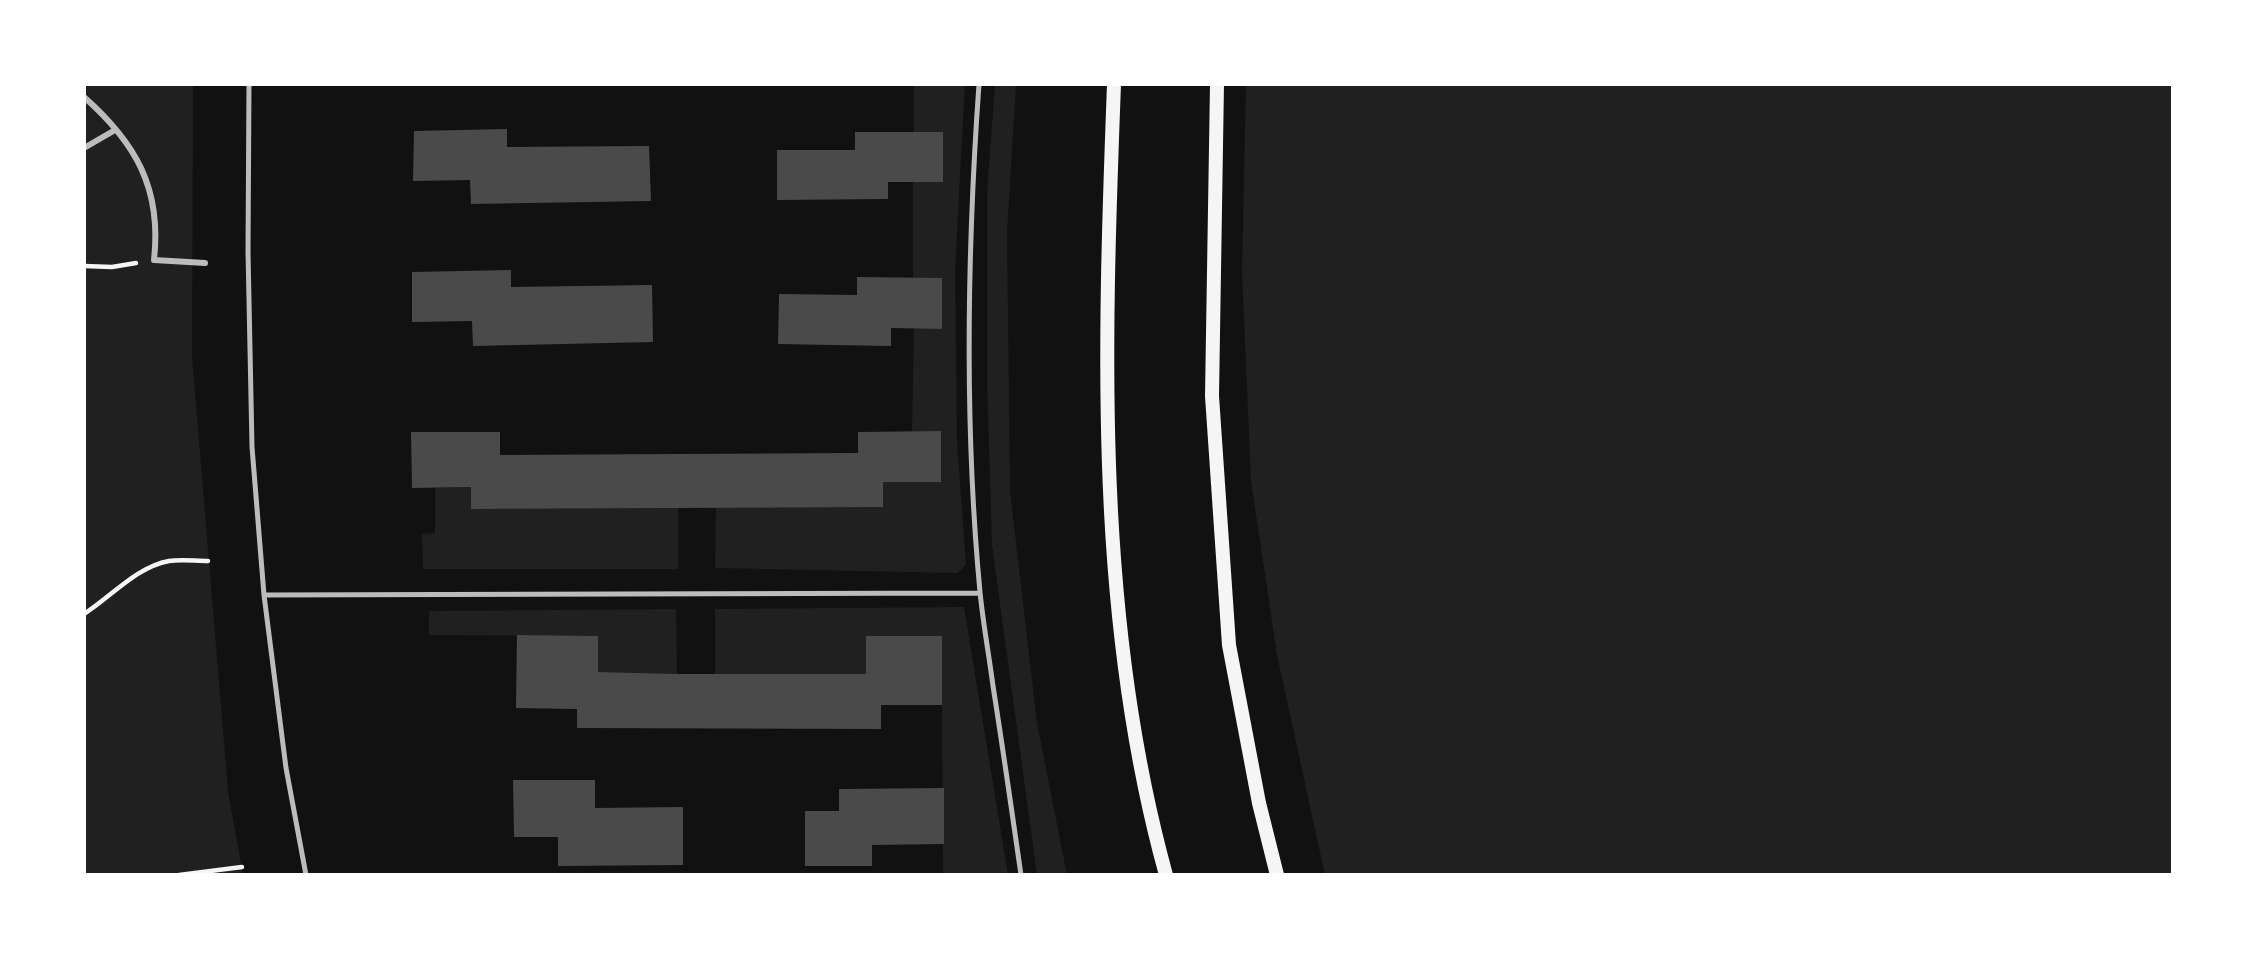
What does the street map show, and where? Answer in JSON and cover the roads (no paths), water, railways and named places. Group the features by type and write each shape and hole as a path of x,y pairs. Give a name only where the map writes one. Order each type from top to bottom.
{"main road":[{"path":"1114,84 1106,304 1107,432 1115,577 1131,711 1166,875"},
{"path":"1217,84 1212,396 1229,645 1259,803 1277,875"}],"street":[{"path":"84,97 106,116 134,154 146,177 154,207 157,235 154,260 205,263"},
{"path":"84,148 115,130"}],"lane":[{"path":"249,84 248,251 252,447 264,595 286,768 306,875"},
{"path":"979,84 973,177 970,389 980,593 1021,875"},
{"path":"264,595 980,593"}]}
